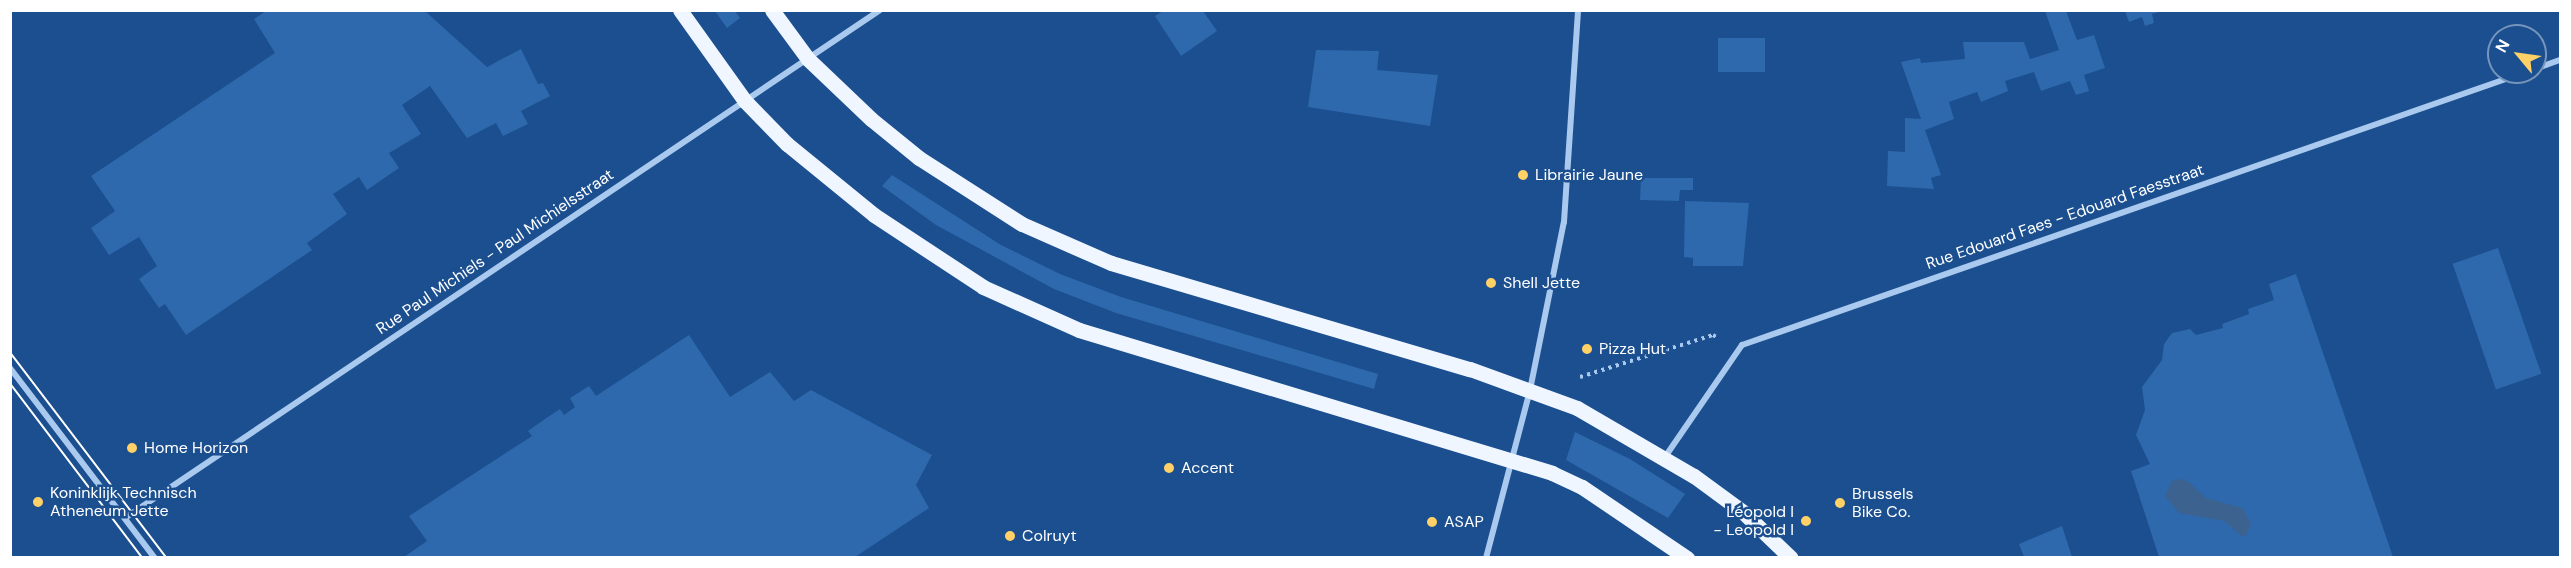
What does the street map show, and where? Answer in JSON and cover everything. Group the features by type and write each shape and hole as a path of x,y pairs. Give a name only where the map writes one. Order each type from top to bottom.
{"main road":[{"path":"680,10 745,100 802,157 874,216 934,257 1023,307 1101,337 1511,460 1582,487 1687,558"},
{"path":"772,10 808,59 919,158 1022,224 1072,248 1530,390 1587,413 1665,457 1743,512 1791,558"}],"street":[{"name":"Rue Paul Michiels - Paul Michielsstraat","path":"125,518 880,10"},
{"path":"1486,558 1530,390 1564,222 1578,10"},
{"name":"Rue Edouard Faes - Edouard Faesstraat","path":"1735,351 1779,330 2491,84"},
{"path":"1665,457 1735,351"},
{"path":"10,368 155,558"}],"path":[{"path":"1530,390 1713,335 1735,351"}],"shaded area":[{"path":"2125,10 2162,11 2152,14 2154,23 2145,26 2142,17 2129,22"},
{"path":"266,11 425,11 487,67 521,49 538,84 543,83 550,96 521,111 528,124 503,136 496,123 467,138 430,86 402,105 421,134 389,153 399,168 367,190 359,177 333,194 347,214 307,243 312,250 186,335 165,304 159,308 139,279 157,266 139,237 109,255 91,228 115,211 91,176 275,53 254,19"},
{"path":"715,11 735,11 740,18 727,28"},
{"path":"1163,11 1203,11 1217,31 1181,56 1155,16"},
{"path":"2045,11 2066,11 2077,40 2094,35 2105,68 2084,75 2089,91 2076,95 2070,81 2041,91 2034,72 2005,81 2008,91 1981,102 1977,92 1949,102 1954,119 1925,130 1941,175 1931,178 1934,189 1887,186 1888,151 1905,152 1905,118 1921,119 1901,62 1920,58 1921,63 1965,59 1963,42 2024,42 2030,59 2059,50"},
{"path":"1718,38 1765,38 1765,72 1718,72"},
{"path":"1316,50 1379,51 1377,70 1438,75 1430,126 1308,107"},
{"path":"892,175 1001,245 1060,274 1121,297 1378,374 1374,389 1116,313 1054,289 936,225 882,186"},
{"path":"1641,178 1693,178 1693,190 1680,190 1679,201 1640,200"},
{"path":"1685,201 1749,203 1743,266 1693,266 1693,258 1684,257"},
{"path":"2498,248 2541,374 2496,389 2453,264"},
{"path":"2296,274 2393,557 2159,557 2131,471 2150,464 2136,435 2145,410 2142,387 2162,360 2164,344 2172,333 2190,329 2196,335 2223,328 2222,324 2249,314 2248,309 2274,300 2269,284"},
{"path":"689,335 730,397 770,372 794,401 811,390 932,455 916,485 929,508 855,557 404,557 427,541 409,516 532,436 528,431 560,409 564,415 575,407 570,398 589,386 596,396"},
{"path":"1575,432 1630,459 1685,494 1668,518 1566,460"},
{"path":"2180,479 2189,482 2206,498 2242,508 2251,523 2247,534 2243,537 2224,521 2179,513 2165,496 2172,481"},
{"path":"2062,526 2072,557 2024,557 2019,544"}],"tram line":[{"path":"10,352 167,558"},
{"path":"10,383 143,558"}],"place":[{"name":"Librairie Jaune","path":"1523,175"},
{"name":"Shell Jette","path":"1491,283"},
{"name":"Pizza Hut","path":"1587,349"},
{"name":"Home Horizon","path":"132,448"},
{"name":"Accent","path":"1169,468"},
{"name":"Koninklijk Technisch Atheneum Jette","path":"38,502"},
{"name":"Brussels Bike Co.","path":"1840,503"},
{"name":"Léopold I - Leopold I","path":"1806,521"},
{"name":"ASAP","path":"1432,522"},
{"name":"Colruyt","path":"1010,536"}]}
